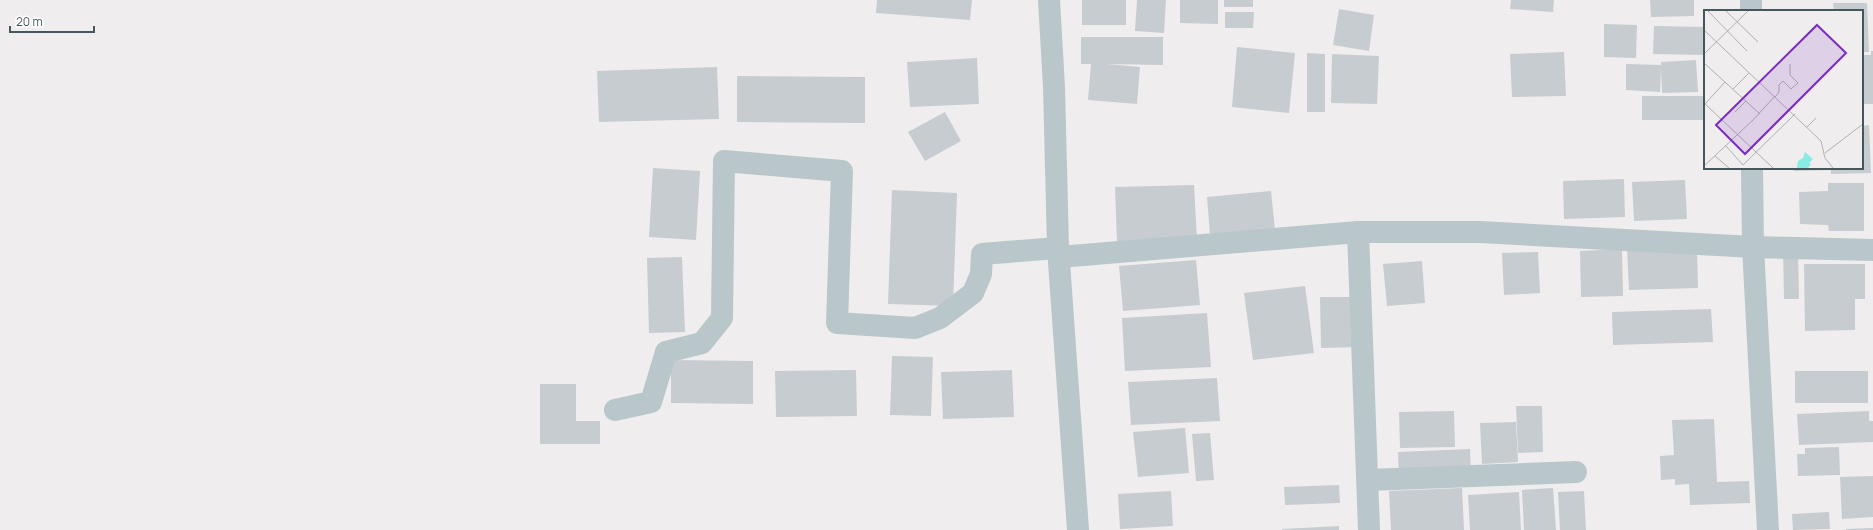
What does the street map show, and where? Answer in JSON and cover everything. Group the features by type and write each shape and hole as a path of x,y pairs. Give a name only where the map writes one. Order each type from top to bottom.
{"street":[{"path":"1049,0 1054,87 1058,252 1078,530"},
{"path":"615,410 651,402 666,352 702,344 722,318 724,161 842,171 837,323 915,328 940,318 973,293 981,274 982,254 1058,252 1358,232 1480,232 1753,247 1873,250"},
{"path":"1752,169 1753,247 1768,530"},
{"path":"1358,232 1369,530"},
{"path":"1368,480 1576,472"}],"building":[{"path":"877,0 972,0 970,20 876,13"},
{"path":"1082,0 1126,0 1126,25 1082,25"},
{"path":"1137,0 1166,0 1164,33 1135,31"},
{"path":"1180,0 1218,0 1218,24 1180,23"},
{"path":"1224,0 1253,0 1253,7 1224,7"},
{"path":"1511,0 1554,0 1553,12 1510,9"},
{"path":"1650,0 1694,0 1694,16 1651,17"},
{"path":"1833,3 1867,3 1869,52 1863,52 1863,10 1834,10"},
{"path":"1339,9 1374,15 1369,51 1333,45"},
{"path":"1225,12 1254,12 1253,28 1225,28"},
{"path":"1604,24 1637,25 1636,58 1604,57"},
{"path":"1654,26 1704,27 1704,55 1653,54"},
{"path":"1081,37 1163,37 1163,65 1107,64 1140,67 1137,104 1088,100 1091,64 1081,64"},
{"path":"1237,47 1295,53 1289,113 1232,107"},
{"path":"1871,51 1873,51 1873,104 1864,104 1863,55 1871,55"},
{"path":"1564,52 1566,96 1512,97 1510,54"},
{"path":"1307,53 1325,54 1325,112 1307,112"},
{"path":"1332,54 1379,56 1377,104 1331,103"},
{"path":"977,58 979,104 910,107 907,62"},
{"path":"1696,60 1698,92 1662,93 1661,69 1660,92 1626,90 1626,64 1661,65 1661,62"},
{"path":"717,67 719,119 599,122 597,71"},
{"path":"737,76 865,77 865,123 737,122"},
{"path":"1642,96 1704,96 1704,120 1642,120"},
{"path":"945,112 961,141 925,161 908,132"},
{"path":"1869,125 1871,173 1831,174 1831,170 1794,171 1794,169 1863,169 1863,126"},
{"path":"653,168 700,171 696,240 649,237"},
{"path":"1624,179 1625,217 1564,219 1563,181"},
{"path":"1685,180 1687,219 1634,221 1632,182"},
{"path":"1828,183 1864,183 1864,231 1829,231 1828,225 1800,224 1799,192 1828,191"},
{"path":"1194,185 1197,240 1117,243 1115,187"},
{"path":"892,190 957,193 953,306 888,304"},
{"path":"1271,191 1275,230 1210,235 1207,197"},
{"path":"1697,247 1698,288 1629,290 1627,249"},
{"path":"1622,249 1623,296 1581,297 1580,251"},
{"path":"1783,249 1798,249 1799,299 1784,299"},
{"path":"1538,252 1540,293 1504,295 1502,253"},
{"path":"682,257 685,332 649,333 647,258"},
{"path":"1196,260 1200,305 1123,311 1119,266"},
{"path":"1422,261 1425,303 1387,306 1383,264"},
{"path":"1804,264 1865,264 1865,299 1855,299 1855,330 1805,331"},
{"path":"1305,286 1314,353 1253,360 1244,293"},
{"path":"1320,297 1359,297 1360,347 1321,348"},
{"path":"1711,309 1713,342 1613,345 1612,312"},
{"path":"1207,313 1211,367 1125,371 1122,318"},
{"path":"892,356 933,357 931,416 890,415"},
{"path":"671,360 753,361 753,404 671,403"},
{"path":"856,370 857,416 776,417 775,371"},
{"path":"1012,370 1014,417 943,419 941,372"},
{"path":"1795,371 1868,371 1868,403 1795,403"},
{"path":"1217,378 1220,421 1131,425 1128,382"},
{"path":"540,384 576,384 576,421 600,421 600,444 540,444"},
{"path":"1516,406 1542,406 1543,452 1518,453"},
{"path":"1454,411 1455,447 1400,448 1399,412"},
{"path":"1869,411 1869,421 1873,421 1873,442 1799,445 1797,414"},
{"path":"1714,419 1717,482 1749,481 1750,503 1690,505 1689,484 1675,485 1675,479 1661,480 1660,456 1674,455 1672,420"},
{"path":"1516,422 1518,462 1482,464 1480,423"},
{"path":"1185,428 1189,473 1138,477 1133,432"},
{"path":"1210,433 1214,480 1196,481 1192,434"},
{"path":"1839,447 1840,475 1798,476 1797,454 1805,454 1805,448"},
{"path":"1470,449 1471,480 1399,482 1398,452"},
{"path":"1873,476 1873,517 1842,519 1840,477"},
{"path":"1339,485 1340,503 1285,505 1284,487"},
{"path":"1462,488 1464,530 1391,530 1389,491"},
{"path":"1553,488 1556,530 1524,530 1522,490"},
{"path":"1171,491 1173,526 1120,529 1118,494"},
{"path":"1584,491 1586,530 1560,530 1558,492"},
{"path":"1519,492 1521,530 1470,530 1468,495"},
{"path":"1829,512 1830,529 1793,530 1792,514"},
{"path":"1339,526 1339,530 1282,530 1282,529"},
{"path":"1873,528 1873,530 1846,530 1846,529"}]}
